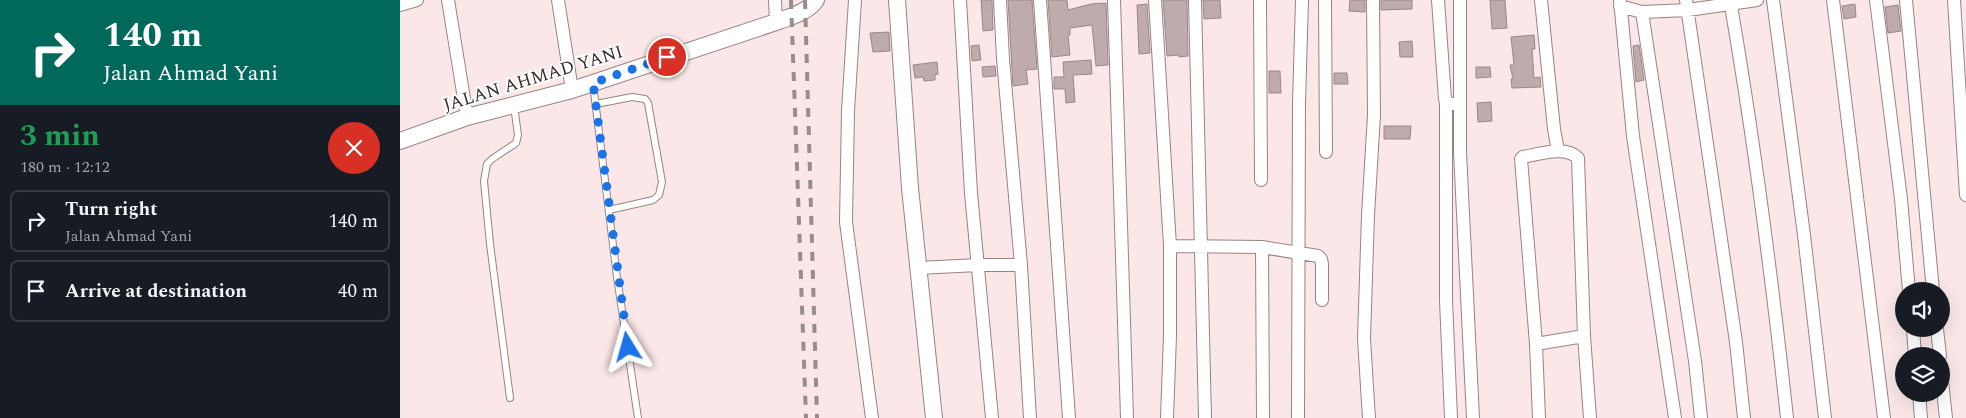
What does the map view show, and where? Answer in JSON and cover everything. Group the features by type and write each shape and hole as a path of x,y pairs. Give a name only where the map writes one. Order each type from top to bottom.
{"street":[{"path":"400,5 416,0"},
{"path":"448,0 467,117"},
{"path":"558,0 572,90"},
{"path":"775,0 776,22"},
{"name":"JALAN AHMAD YANI","path":"400,141 467,117 572,90 776,22 805,11 813,6 816,0"},
{"path":"856,0 848,111 846,222 872,418"},
{"path":"897,0 910,188 934,418"},
{"path":"960,0 971,193 992,418"},
{"path":"1000,0 1003,59 1021,265 1030,418"},
{"path":"1040,0 1069,418"},
{"path":"1114,0 1127,418"},
{"path":"1155,0 1170,246 1170,335 1167,418"},
{"path":"1195,0 1205,418"},
{"path":"1260,0 1261,180"},
{"path":"1298,418 1299,102 1302,0"},
{"path":"1326,0 1326,152"},
{"path":"1369,418 1364,339 1368,215 1374,115 1373,0"},
{"path":"1438,0 1446,103 1446,300 1451,418"},
{"path":"1460,0 1460,152 1473,418"},
{"path":"1541,0 1554,129 1558,151"},
{"path":"1675,418 1634,136 1620,3 1642,12 1687,5 1758,0"},
{"path":"1772,0 1804,235 1825,418"},
{"path":"1832,0 1884,418"},
{"path":"1876,0 1900,190 1908,282"},
{"path":"1906,0 1932,282"},
{"path":"1954,0 1966,195"},
{"path":"1730,2 1749,114 1773,289 1786,418"},
{"path":"1687,5 1736,342 1744,418"},
{"path":"1642,12 1695,361 1701,418"},
{"path":"1446,103 1461,106"},
{"path":"1539,418 1536,344 1521,160 1523,156 1558,151 1574,154 1578,158 1584,336 1590,418"},
{"path":"1170,246 1262,247 1318,256 1321,259 1322,300"},
{"path":"1262,247 1263,418"},
{"path":"918,268 1021,265"},
{"path":"1536,344 1584,336"},
{"path":"1920,402 1921,418"},
{"path":"1944,402 1946,418"}],"lane":[{"path":"593,83 638,418"},
{"path":"596,104 632,97 645,99 648,103 662,182 659,195 653,200 609,210"},
{"path":"510,398 490,244 484,181 487,164 492,158 516,143 518,124 514,105"}],"building":[{"path":"981,0 992,0 993,30 983,31"},
{"path":"1008,0 1032,0 1037,69 1026,70 1028,84 1013,86"},
{"path":"1048,0 1067,0 1068,10 1091,4 1106,3 1108,65 1096,66 1092,25 1070,28 1070,35 1068,35 1070,55 1052,57"},
{"path":"1163,0 1187,0 1188,56 1167,56"},
{"path":"1203,0 1220,0 1221,18 1204,19"},
{"path":"1350,0 1365,0 1365,12 1349,11"},
{"path":"1381,0 1412,0 1412,9 1381,10"},
{"path":"1490,0 1505,0 1507,28 1492,29"},
{"path":"1147,4 1150,53 1139,54 1137,5"},
{"path":"1855,4 1856,17 1844,19 1842,6"},
{"path":"1898,5 1901,31 1888,33 1885,7"},
{"path":"889,32 890,51 873,52 870,33"},
{"path":"1534,35 1535,49 1532,49 1534,78 1540,77 1541,87 1512,88 1511,79 1513,79 1510,65 1514,65 1511,37"},
{"path":"1412,41 1413,57 1400,57 1399,42"},
{"path":"979,45 981,60 972,61 971,46"},
{"path":"1639,45 1644,80 1636,82 1633,46"},
{"path":"1091,60 1092,74 1073,75 1075,102 1066,103 1065,89 1054,89 1054,77 1064,77 1063,62"},
{"path":"937,62 938,74 935,75 935,80 924,81 923,77 915,78 913,65"},
{"path":"995,66 996,76 983,77 982,67"},
{"path":"1476,67 1490,67 1491,77 1476,78"},
{"path":"1269,71 1280,71 1281,93 1269,93"},
{"path":"1334,73 1347,73 1348,84 1334,84"},
{"path":"1491,102 1492,121 1478,122 1477,103"},
{"path":"1384,126 1411,126 1410,139 1384,139"}],"railway":[{"path":"791,0 806,418"},
{"path":"805,0 817,418"}],"route":[{"path":"628,347 617,277 593,83 667,57"}]}
